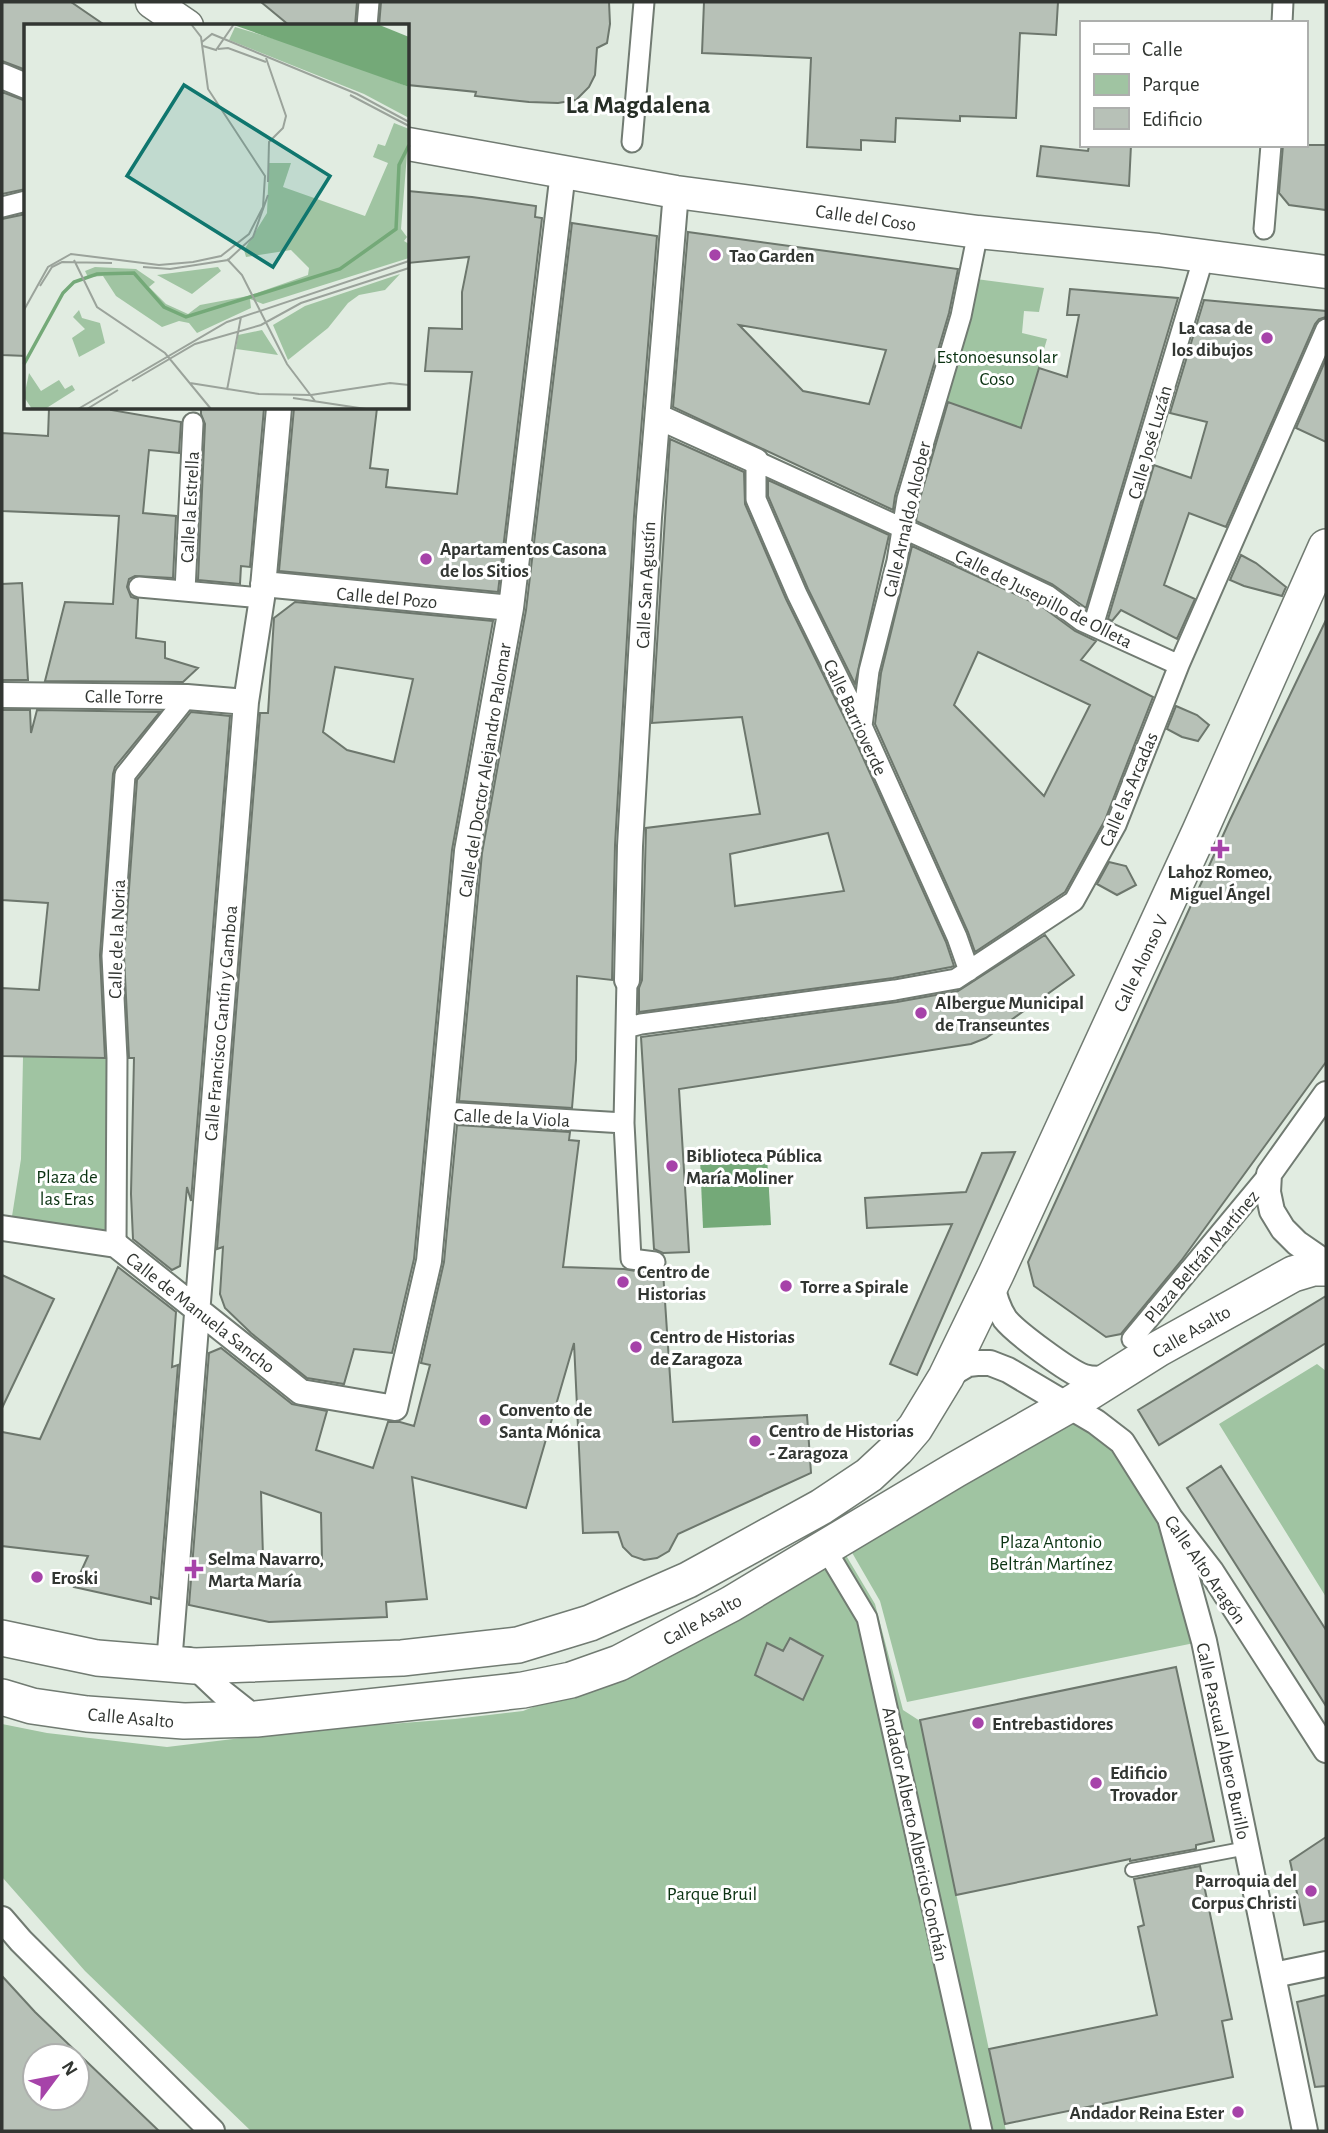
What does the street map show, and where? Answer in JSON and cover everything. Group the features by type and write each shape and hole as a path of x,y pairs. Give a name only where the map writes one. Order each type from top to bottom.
{"main road":[{"name":"Calle Alonso V","path":"946,1377 1200,831 1326,547"},
{"name":"Calle Asalto","path":"2,1697 32,1706 140,1719 256,1719 523,1690 571,1680 619,1663 731,1604 1111,1378 1293,1274 1326,1266"},
{"path":"2,1638 97,1658 402,1658 518,1645 590,1623 688,1580 821,1507 869,1475 897,1449 915,1428 946,1377"}],"street":[{"path":"152,2 184,24"},
{"path":"367,24 369,2"},
{"path":"632,142 643,2"},
{"path":"1282,21 1283,2"},
{"path":"2,76 24,85"},
{"name":"Calle del Coso","path":"410,144 676,192 978,232 1326,272"},
{"path":"1264,229 1271,147"},
{"name":"Calle del Doctor Alejandro Palomar","path":"395,1408 429,1261 467,851 511,608 563,172"},
{"name":"Calle San Agustín","path":"627,980 630,846 649,517 676,192"},
{"path":"2,206 24,201"},
{"name":"Calle Arnaldo Alcober","path":"862,726 869,671 897,561 906,499 961,316 978,232"},
{"name":"Calle José Luzán","path":"1093,626 1204,256"},
{"name":"Calle las Arcadas","path":"633,1026 895,990 956,979 1074,901 1116,825 1178,665 1326,329"},
{"name":"Calle Francisco Cantín y Gamboa","path":"178,1656 197,1309 246,702 262,591 279,410"},
{"path":"659,417 756,461"},
{"name":"Calle la Estrella","path":"185,591 193,423"},
{"name":"Calle de Jusepillo de Olleta","path":"756,461 1046,596 1082,621 1178,665"},
{"name":"Calle Barrioverde","path":"756,461 756,499 797,594 862,726 957,937 969,971"},
{"name":"Calle del Pozo","path":"139,587 185,591 262,591 511,608"},
{"name":"Calle Torre","path":"2,695 187,697 246,702"},
{"name":"Calle de la Noria","path":"116,1245 117,1058 112,956 125,775 187,697"},
{"path":"627,980 633,1026 624,1123 631,1259 655,1262"},
{"path":"1326,1094 1269,1174 1268,1192 1272,1211 1283,1228 1326,1266"},
{"name":"Calle de la Viola","path":"443,1112 624,1123"},
{"name":"Plaza Beltrán Martínez","path":"1132,1339 1269,1174"},
{"name":"Calle de Manuela Sancho","path":"2,1228 116,1245 302,1392 395,1408"},
{"path":"992,1283 999,1307 1016,1331 1084,1377 1111,1378"},
{"name":"Calle Alto Aragón","path":"946,1377 968,1364 990,1363 1008,1370 1069,1405 1107,1429 1122,1443 1170,1518 1211,1571 1326,1750"},
{"name":"Calle Pascual Albero Burillo","path":"1170,1518 1204,1641 1305,2131"},
{"name":"Andador Alberto Albericio Conchán","path":"825,1548 867,1618 870,1628 982,2131"},
{"path":"178,1656 256,1719"},
{"path":"2,1919 212,2131"},
{"path":"1274,1975 1326,1964"}],"lane":[{"path":"1132,1870 1247,1848"}],"green space":[{"name":"Estonoesunsolar Coso","path":"976,279 1044,288 1039,312 1024,311 1022,333 1047,339 1021,428 945,401"},
{"name":"Plaza de las Eras","path":"23,1057 117,1058 116,1245 10,1229 21,1159"},
{"path":"1317,1364 1326,1371 1326,1597 1219,1424"},
{"name":"Plaza Antonio Beltrán Martínez","path":"1069,1405 1107,1429 1170,1518 1204,1641 907,1702 880,1601 843,1537"},
{"name":"Parque Bruil","path":"844,1552 875,1604 903,1710 920,1721 1006,2131 251,2131 85,1971 2,1877 2,1724 47,1733 167,1747 298,1731 523,1711 585,1687"}],"shaded area":[{"path":"767,1156 771,1225 703,1228 700,1159"}],"building":[{"path":"2,2 71,2 103,24 24,24 24,69 2,61"},
{"path":"261,2 357,2 355,24 288,24"},
{"path":"381,2 609,2 607,43 597,48 595,75 589,87 576,100 558,103 475,96 476,92 410,85 410,24 379,24"},
{"path":"704,2 1058,2 1056,35 1020,33 1016,118 960,116 960,121 896,118 895,142 861,140 861,150 807,147 811,58 702,53"},
{"path":"2,92 24,100 24,189 2,194"},
{"path":"1326,145 1326,210 1289,205 1279,193 1283,147"},
{"path":"1041,146 1088,151 1089,147 1131,147 1129,186 1037,176"},
{"path":"410,191 536,206 535,217 542,218 498,592 279,571 294,410 377,410 370,468 388,470 386,487 457,494 472,372 425,371 429,328 462,329 462,292 469,257 410,263"},
{"path":"24,214 24,356 2,355 2,219"},
{"path":"572,223 657,236 634,516 615,845 612,980 577,976 576,1060 572,1108 459,1101 482,853 526,610"},
{"path":"688,232 958,269 949,313 893,510 673,407","holes":["739,325 886,350 869,404 803,391"]},
{"path":"1070,289 1178,298 1086,608 1052,584 916,521 948,402 1021,428 1039,368 1067,377 1079,315 1067,315"},
{"path":"1204,300 1326,311 1326,317 1315,324 1226,527 1189,513 1164,585 1195,599 1177,639 1121,610 1112,621 1108,619 1154,465 1191,478 1207,422 1170,413"},
{"path":"1326,359 1326,442 1296,428"},
{"path":"49,410 111,410 181,422 179,453 149,450 143,513 176,516 173,578 135,576 129,579 127,587 131,597 138,599 136,638 165,642 165,658 198,668 183,682 45,681 65,602 113,604 119,516 2,511 2,433 48,436"},
{"path":"201,410 264,410 250,567 241,566 240,584 198,580 205,424"},
{"path":"670,439 744,472 745,504 786,599 851,731 946,942 954,966 893,978 639,1012 646,828 760,814 742,717 652,723","holes":["828,833 844,891 735,906 730,854"]},
{"path":"768,480 889,535 855,684 808,589 768,496"},
{"path":"912,546 1041,606 1075,631 1096,641 1081,660 1153,697 1105,820 1065,892 975,952 875,724 881,673","holes":["978,652 1090,705 1044,796 954,705"]},
{"path":"1241,555 1256,563 1286,587 1282,596 1230,580"},
{"path":"22,583 28,680 2,680 2,584"},
{"path":"295,602 493,621 452,850 414,1259 392,1353 354,1349 344,1384 307,1378 251,1333 225,1308 220,1294 223,1247 217,1249 260,713 268,713 274,618","holes":["335,667 413,679 394,762 347,750 323,732"]},
{"path":"1326,620 1326,1062 1181,1261 1121,1334 1106,1337 1034,1286 1028,1262 1230,820"},
{"path":"1176,706 1197,715 1209,725 1198,741 1167,729"},
{"path":"2,710 30,710 31,733 37,710 160,712 115,767 113,774 100,955 105,1058 2,1056 2,988 39,990 48,903 2,900"},
{"path":"191,712 230,716 191,1201 187,1187 180,1266 172,1270 133,1239 131,1194 134,1058 129,1058 124,956 137,780"},
{"path":"1109,862 1126,866 1136,885 1117,895 1097,884"},
{"name":"Albergue Municipal de Transeuntes","path":"1045,935 1074,975 986,1038 971,1044 679,1089 689,1252 663,1253 654,1249 641,1037 897,1002 958,991"},
{"path":"457,1125 570,1132 569,1140 579,1141 563,1267 624,1269 653,1274 663,1271 673,1422 807,1415 811,1473 678,1534 669,1551 657,1558 644,1560 632,1556 623,1547 618,1532 583,1533 574,1343 526,1508 412,1477 427,1599 386,1602 387,1617 269,1622 189,1605 209,1353 221,1348 292,1404 327,1411 316,1450 373,1468 388,1422 414,1426 430,1365 421,1363 444,1262","holes":["261,1492 321,1513 322,1559 263,1556"]},
{"path":"1015,1152 917,1375 890,1364 952,1224 867,1228 865,1198 966,1192 982,1153"},
{"path":"118,1267 176,1312 172,1367 178,1365 159,1599 151,1597 151,1604 74,1587 88,1556 2,1546 2,1432 40,1439"},
{"path":"2,1275 54,1299 2,1408"},
{"path":"1326,1296 1326,1343 1159,1445 1138,1410"},
{"path":"1221,1466 1326,1630 1326,1706 1187,1488"},
{"path":"790,1638 823,1656 803,1700 755,1675 767,1643 783,1651"},
{"name":"Edificio Trovador","path":"1176,1667 1214,1841 1196,1845 1196,1849 1130,1859 956,1895 920,1720"},
{"name":"Parroquia del Corpus Christi","path":"1326,1837 1326,1921 1304,1925 1290,1861"},
{"path":"1200,1866 1232,2019 1222,2021 1233,2077 1005,2124 989,2049 1157,2015 1138,1927 1144,1925 1134,1879"},
{"path":"2,1976 66,2042 21,2042 21,2112 91,2112 91,2066 159,2131 2,2131"},
{"path":"1326,1995 1326,2086 1315,2087 1297,2002"}],"place":[{"name":"Tao Garden","path":"715,255"},
{"name":"La casa de los dibujos","path":"1267,338"},
{"name":"Apartamentos Casona de los Sitios","path":"426,559"},
{"name":"Lahoz Romeo, Miguel Ángel","path":"1220,849"},
{"name":"Albergue Municipal de Transeuntes","path":"921,1013"},
{"name":"Biblioteca Pública María Moliner","path":"672,1166"},
{"name":"Centro de Historias","path":"623,1282"},
{"name":"Torre a Spirale","path":"786,1286"},
{"name":"Centro de Historias de Zaragoza","path":"636,1347"},
{"name":"Convento de Santa Mónica","path":"485,1420"},
{"name":"Centro de Historias - Zaragoza","path":"755,1441"},
{"name":"Selma Navarro, Marta María","path":"194,1569"},
{"name":"Eroski","path":"37,1577"},
{"name":"Entrebastidores","path":"978,1723"},
{"name":"Edificio Trovador","path":"1096,1783"},
{"name":"Parroquia del Corpus Christi","path":"1311,1891"},
{"name":"Andador Reina Ester","path":"1238,2112"}],"district":[{"name":"La Magdalena","path":"638,104"}]}
